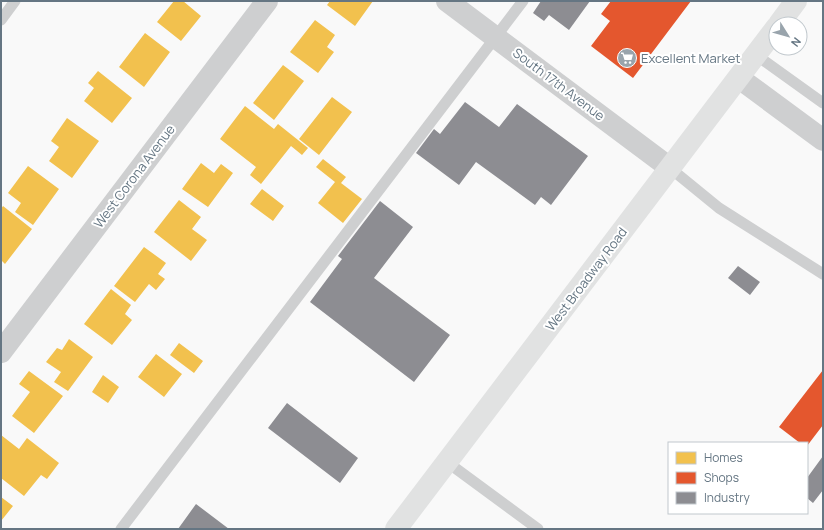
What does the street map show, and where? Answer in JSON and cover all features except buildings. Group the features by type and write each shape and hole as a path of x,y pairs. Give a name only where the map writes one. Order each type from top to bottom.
{"main road":[{"path":"785,16 796,1"},
{"name":"West Broadway Road","path":"396,529 768,39"}],"street":[{"name":"West Corona Avenue","path":"1,352 267,1"},
{"name":"South 17th Avenue","path":"447,1 670,168"},
{"path":"739,78 823,140"}],"lane":[{"path":"1,20 15,1"},
{"path":"121,529 523,1"},
{"path":"756,55 823,103"},
{"path":"670,168 719,208 823,274"},
{"path":"447,462 538,529"}],"place":[{"name":"Excellent Market","path":"627,58"}]}
